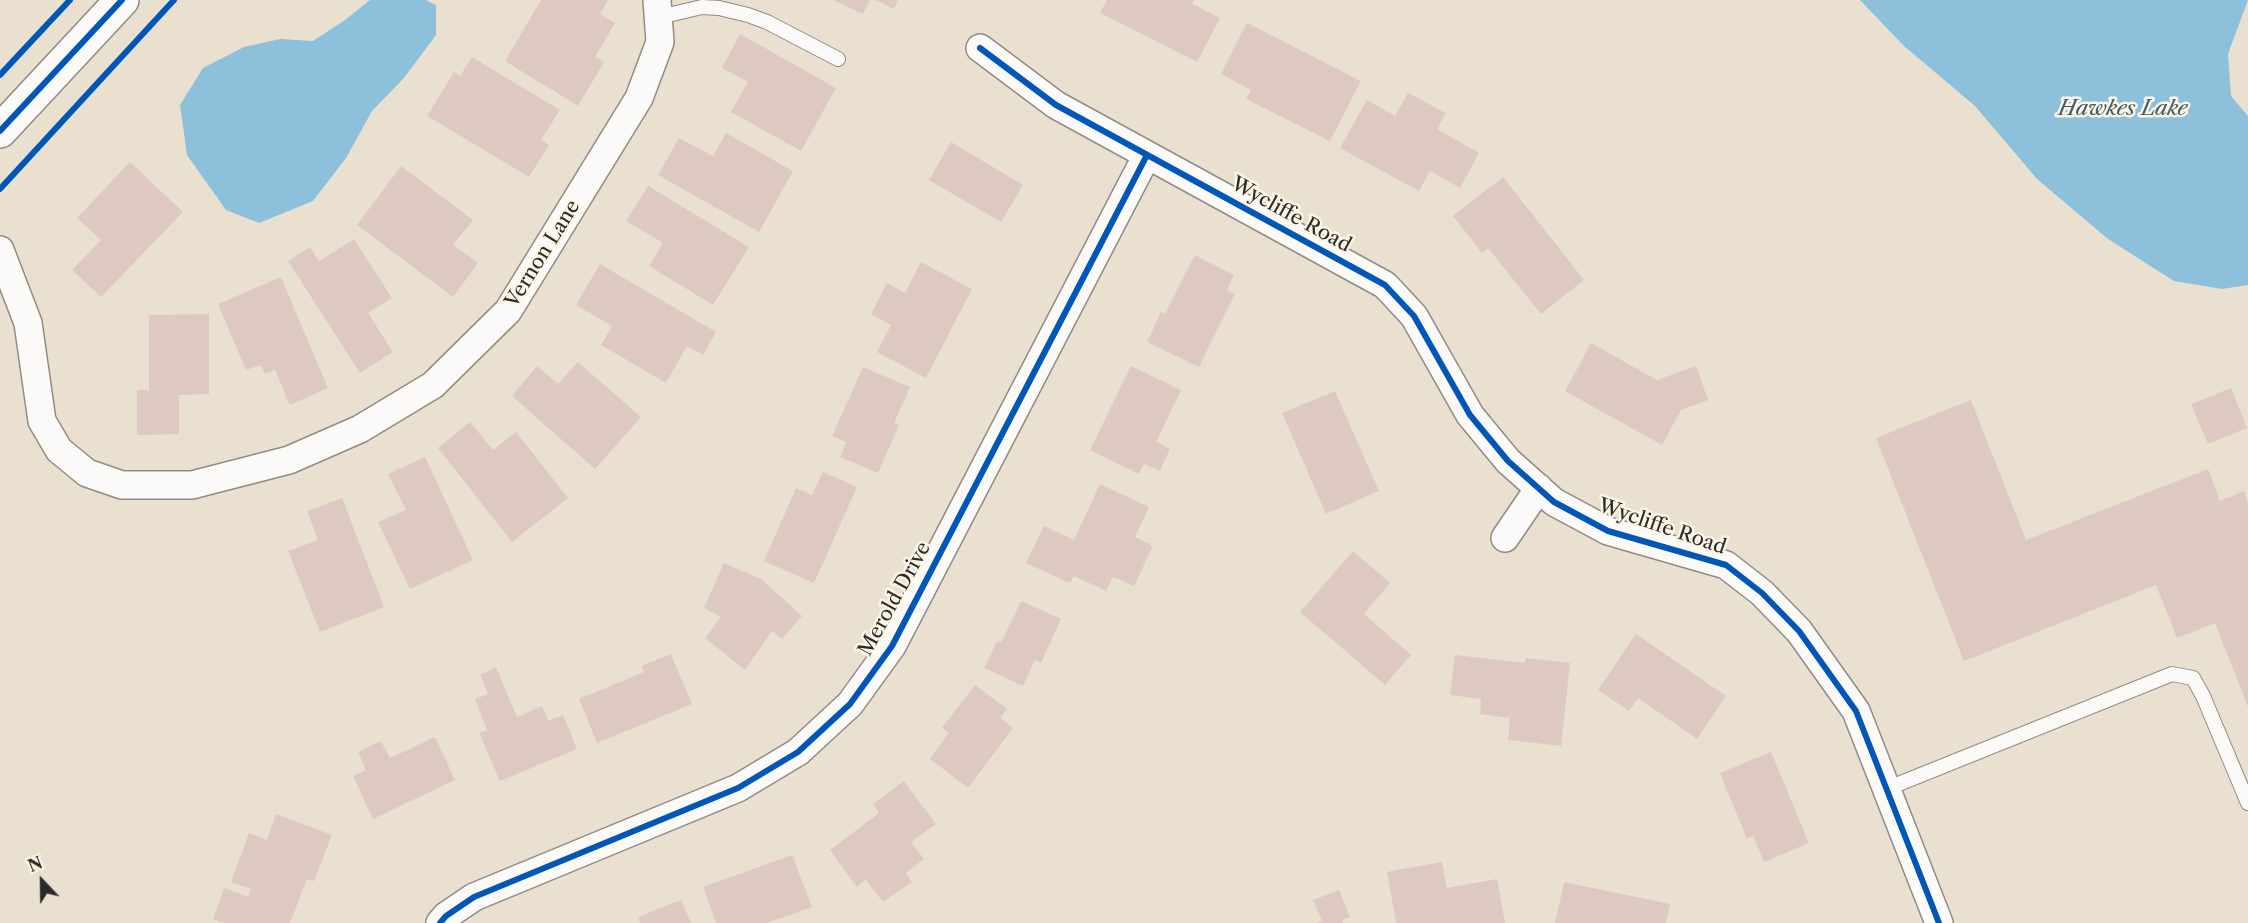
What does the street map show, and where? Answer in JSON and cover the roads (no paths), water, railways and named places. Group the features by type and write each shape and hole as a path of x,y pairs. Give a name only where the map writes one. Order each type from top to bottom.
{"main road":[{"path":"0,131 122,0"}],"street":[{"name":"Vernon Lane","path":"0,250 28,323 42,421 59,450 87,472 122,485 192,484 289,460 360,429 433,385 508,311 639,98 660,42 658,8"},
{"name":"Wycliffe Road","path":"980,48 1056,105 1385,285 1414,316 1470,415 1508,461 1554,502 1608,531 1726,565 1762,593 1799,631 1856,711 1939,923"},
{"name":"Merold Drive","path":"440,923 446,916 474,897 738,788 798,752 850,704 892,646 1147,155"},
{"path":"1505,538 1539,489"}],"lane":[{"path":"658,8 719,8 748,15 767,22 838,59"},
{"path":"1886,789 2172,674 2193,678 2203,696 2248,803"}],"water":[{"path":"370,0 426,0 436,5 436,35 404,78 372,111 346,158 313,201 259,223 226,210 187,155 180,105 203,68 244,47 280,39 313,41"},
{"name":"Hawkes Lake","path":"1860,0 2248,0 2228,54 2231,96 2248,116 2248,285 2222,289 2174,281 2108,239 2037,179 1975,106 1904,46"}]}
